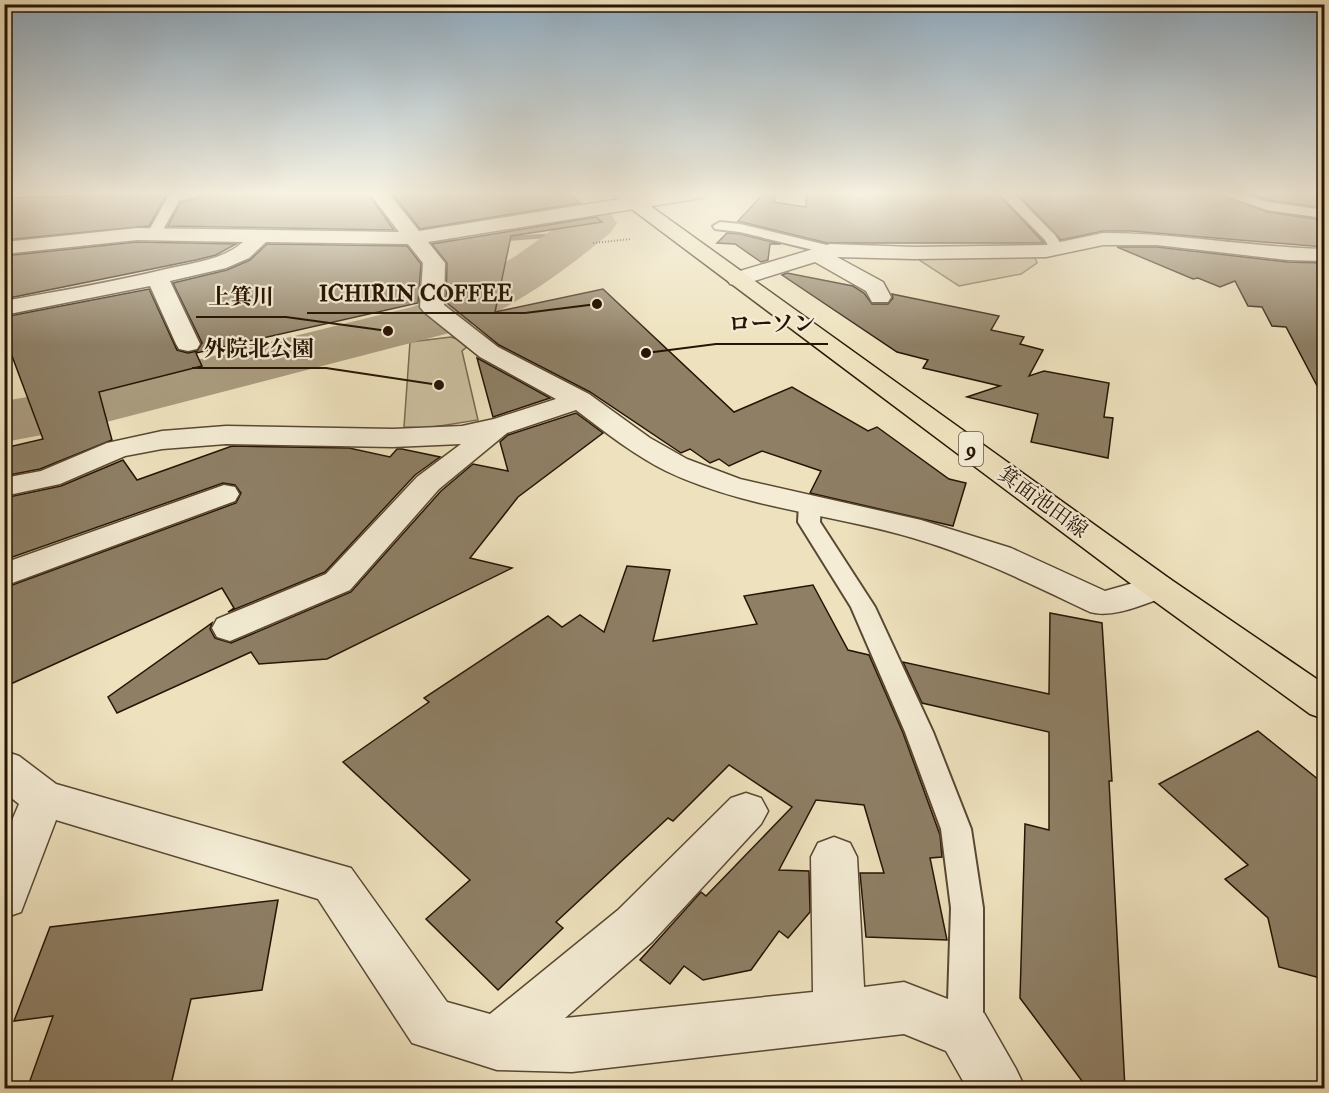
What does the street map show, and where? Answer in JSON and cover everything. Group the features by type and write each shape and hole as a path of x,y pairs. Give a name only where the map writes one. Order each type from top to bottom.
{"main road":[{"name":"箕面池田線","path":"688,243 1158,587 1324,704"}],"street":[{"path":"4,248 58,243"},
{"path":"4,308 157,278 237,257 253,243"},
{"path":"416,243 434,263 443,315 489,352 579,400 640,444 677,465 732,486 921,530 999,555 1102,604 1158,587"},
{"path":"738,279 823,252 914,253 1057,249 1085,243"},
{"path":"1192,243 1288,254 1324,255"},
{"path":"823,252 875,287 880,297"},
{"path":"157,278 188,344"},
{"path":"4,487 49,478 117,449 162,440 226,435 445,436 502,426 579,400"},
{"path":"230,628 338,582 428,483 502,426"},
{"path":"4,575 224,494"},
{"path":"4,768 43,798 334,883 431,1024 497,1043 572,1045 904,1008 965,1032 997,1089"},
{"path":"4,897 43,798"},
{"path":"497,1043 635,926 746,811"},
{"path":"834,856 839,1014"}],"lane":[{"path":"793,243 823,252"},
{"path":"1054,243 1057,249"},
{"path":"810,504 809,522 863,607 919,732 956,829 967,908 965,1032"}],"shaded area":[{"path":"1034,255 1037,263 1021,274 959,286 916,258"},
{"path":"451,337 470,344 462,351 478,420 427,428 404,427 410,342"}],"building":[{"path":"127,243 236,244 216,255 196,260 4,299 4,256"},
{"path":"510,243 495,312 603,289 734,412 792,387 868,431 877,427 949,479 966,483 953,526 810,493 821,471 762,451 729,466 719,459 710,463 690,449 681,453 590,392 499,345 446,302 447,263 432,244"},
{"path":"717,243 781,244 770,244 768,260 761,262 735,244"},
{"path":"1276,243 1324,243 1324,247"},
{"path":"267,244 407,246 421,264 418,303 196,353 202,366 99,392 112,440 40,469 4,476 4,448 43,439 12,356 4,359 4,317 149,289 177,350 188,353 197,351 202,343 173,283 227,270 250,260"},
{"path":"1117,247 1157,247 1288,262 1324,263 1324,399 1286,327 1272,326 1262,307 1248,306 1235,281 1220,287 1198,278 1193,279"},
{"path":"787,273 853,286 864,293 872,304 888,304 893,298 892,294 999,316 991,330 1024,337 1020,344 1043,350 1029,376 1044,371 1109,383 1104,417 1113,418 1108,458 1031,442 1038,414 967,397 1000,386 923,368 928,360 897,352 782,275"},
{"path":"477,358 479,359 550,398 493,417"},
{"path":"576,413 603,433 518,497 470,558 512,568 327,659 259,664 251,652 117,713 108,697 212,623 210,629 215,638 231,643 351,592 441,491 473,464 508,471 500,442 508,435"},
{"path":"232,446 349,448 390,457 397,449 402,449 440,457 415,475 325,572 228,612 234,608 222,588 4,687 4,588 236,503 241,493 235,485 223,483 4,560 4,498 61,486 123,460 137,480"},
{"path":"627,566 670,570 653,641 757,624 744,596 813,585 848,650 869,655 903,733 940,835 942,857 930,858 947,940 866,937 860,873 884,873 864,805 816,800 779,870 809,871 810,912 788,938 779,931 751,970 703,980 684,966 670,984 640,960 701,892 706,896 792,807 729,765 673,821 668,818 556,922 563,928 498,990 426,919 470,880 343,762 429,702 424,698 548,616 562,627 580,615 604,632"},
{"path":"1050,613 1102,623 1112,781 1109,781 1125,1089 1088,1089 1020,998 1025,824 1049,830 1049,732 922,703 903,662 1049,694"},
{"path":"1258,731 1324,784 1324,979 1279,967 1268,918 1225,879 1248,865 1159,784"},
{"path":"278,900 262,990 191,999 170,1089 27,1089 53,1016 14,1021 50,927"}],"waterway":[{"path":"427,244 440,243"},
{"path":"4,422 91,406 432,320 498,291 567,243"},
{"path":"377,252 389,247 406,245"}],"place":[{"name":"ICHIRIN COFFEE","path":"597,304"},
{"name":"上箕川","path":"388,331"},
{"name":"ローソン","path":"646,353"},
{"name":"外院北公園","path":"439,385"}]}
